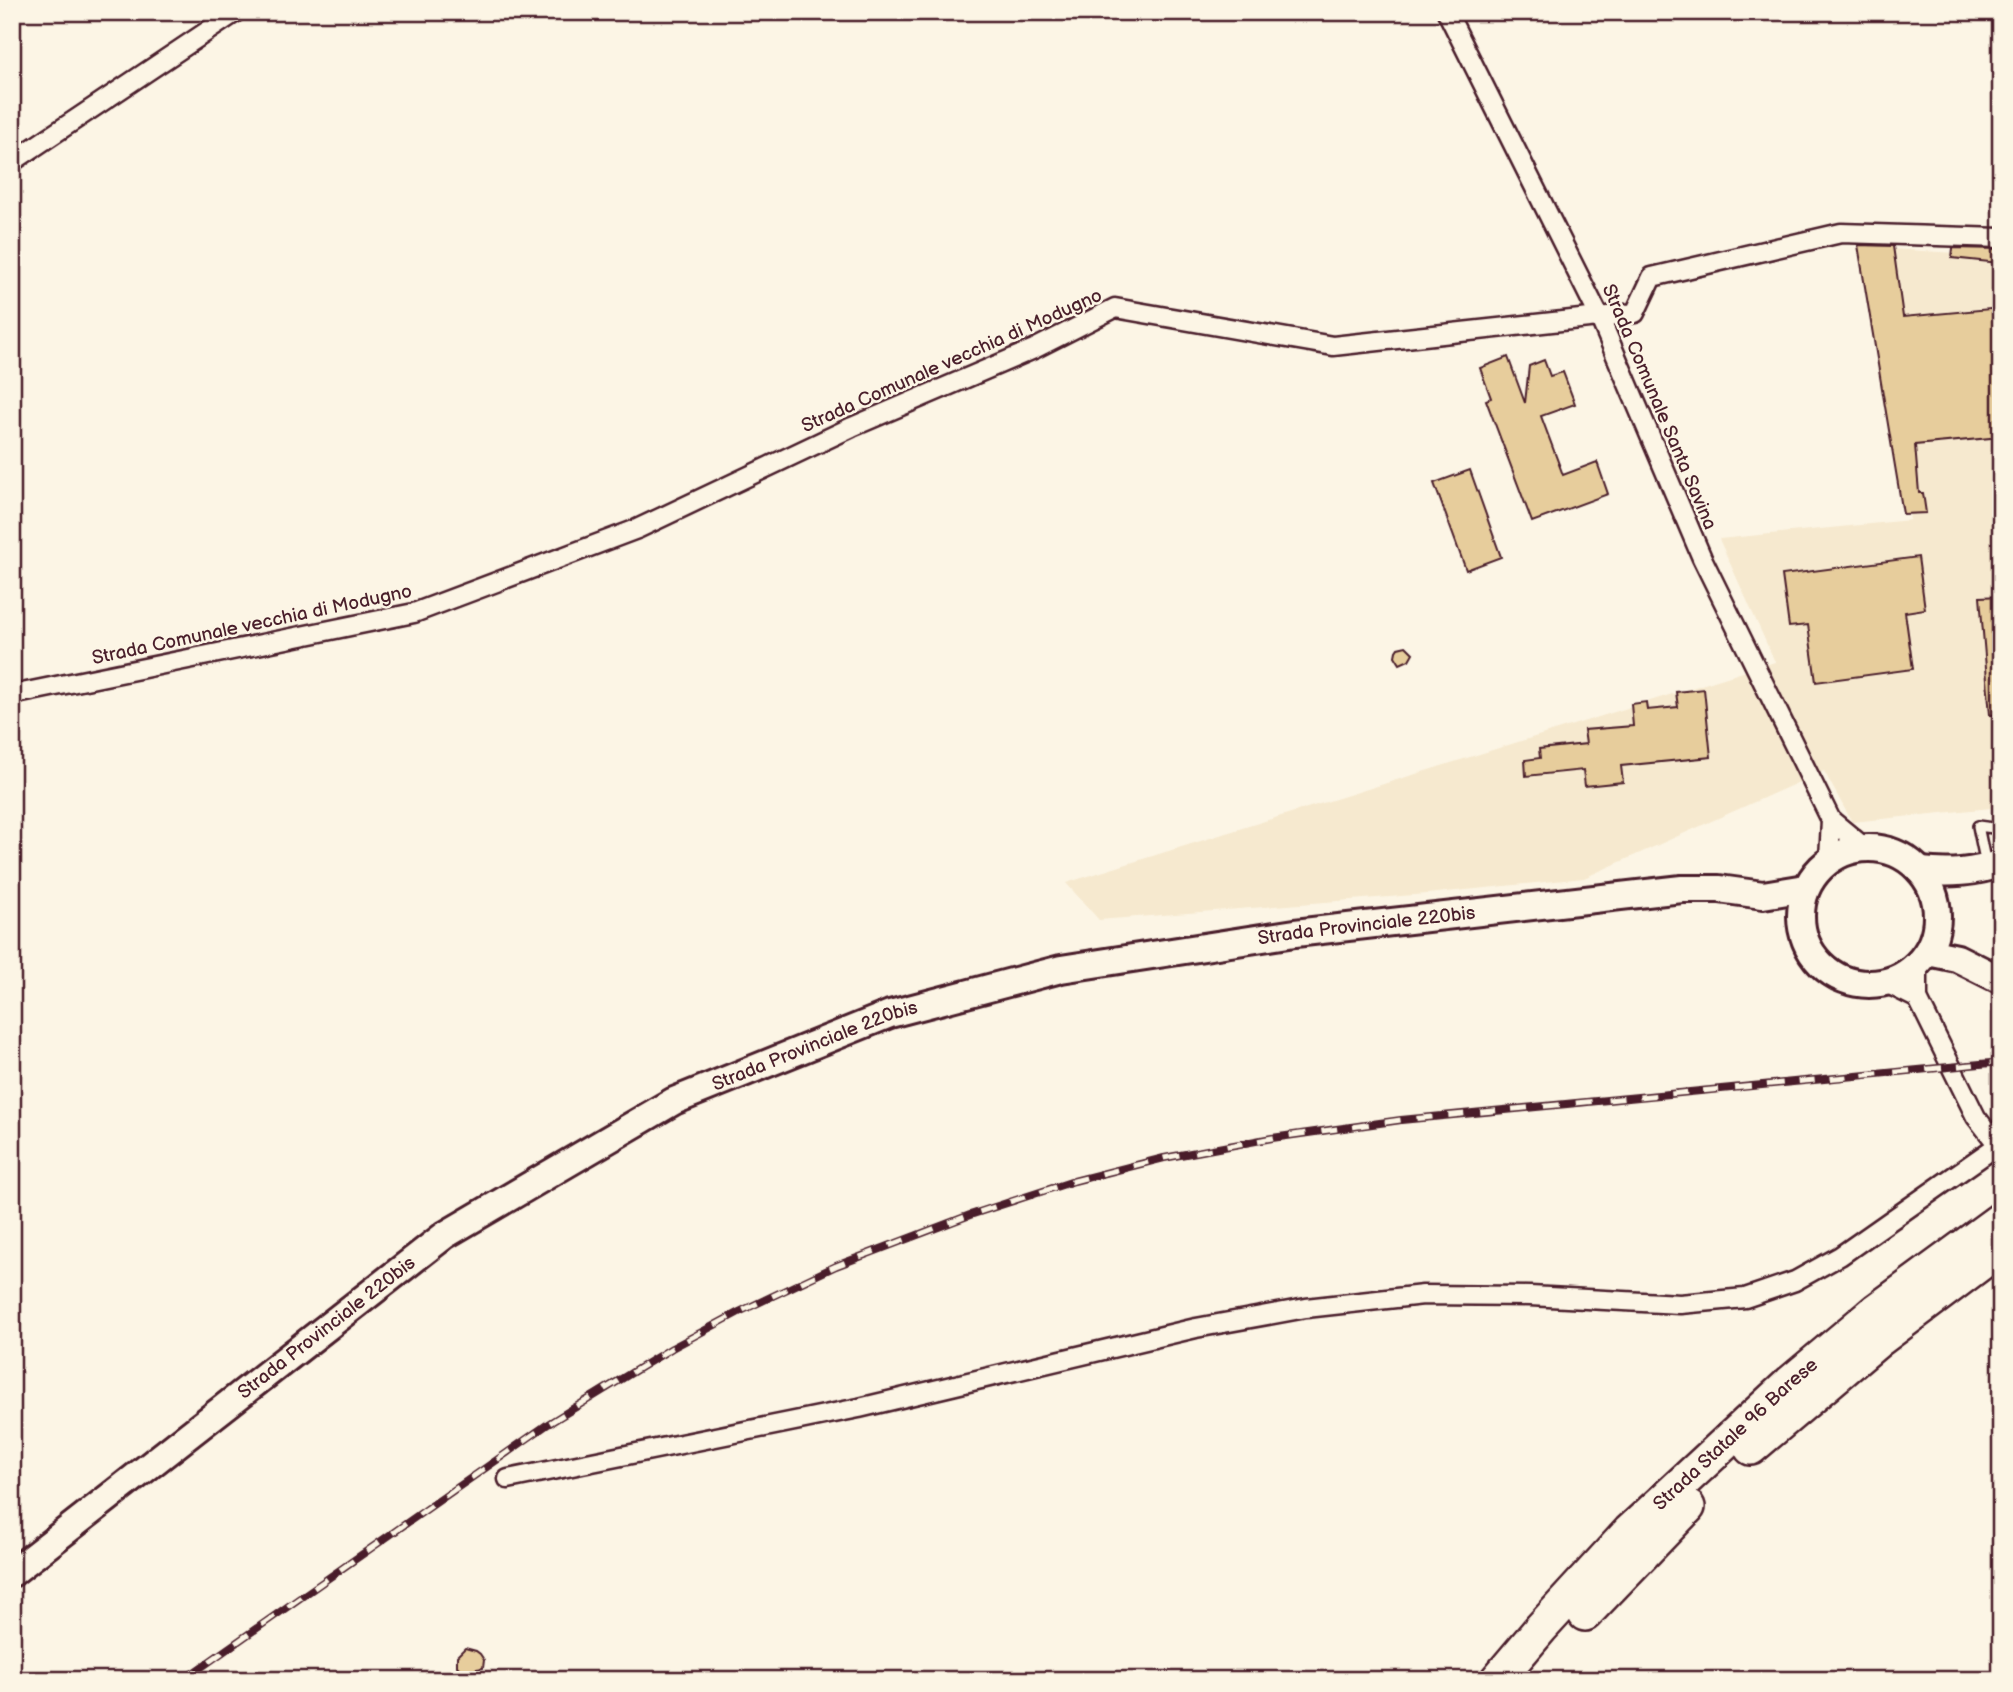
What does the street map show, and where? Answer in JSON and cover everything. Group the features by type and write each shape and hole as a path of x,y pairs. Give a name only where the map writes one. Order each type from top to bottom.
{"highway":[{"name":"Strada Statale 96 Barese","path":"1497,1680 1630,1531 1790,1383 1877,1310 2001,1219"},
{"name":"Strada Statale 96 Barese","path":"1524,1680 1671,1523 1753,1446 1880,1339 2001,1248"}],"street":[{"path":"12,162 236,12"},
{"name":"Strada Comunale Santa Savina","path":"1447,12 1599,316 1702,558 1831,820 1865,848"},
{"name":"Strada Comunale vecchia di Modugno","path":"12,695 414,613 637,529 852,428 1034,349 1115,308 1333,346 1635,313 1652,277 1841,233 2001,238"},
{"name":"Strada Comunale Santa Savina","path":"1829,860 1831,820"},
{"path":"508,1479 859,1408 1196,1328 1306,1308 1423,1295 1531,1296 1680,1304 1745,1298 1795,1281 1840,1256 1999,1144 1976,1117 1917,999 1923,958 1936,932 1937,910 1932,889 1920,871 1905,858 1886,850 1865,848 1846,851 1829,860 1816,872 1801,903 1800,920 1804,939 1813,957 1828,971 1846,981 1866,985 1886,983 1903,976 1923,958 1956,958 2001,980"},
{"path":"1920,871 1947,874 1992,867"},
{"path":"1937,910 1952,891 1992,867"},
{"name":"Strada Provinciale 220bis","path":"12,1573 445,1235 674,1101 890,1014 1062,969 1295,933 1682,889 1719,889 1763,895 1806,888"},
{"name":"Strada Provinciale 220bis","path":"1763,895 1800,920"},
{"path":"1886,983 1917,999"}],"lane":[{"path":"1992,867 1984,856 1978,826 1998,830"}],"shaded area":[{"path":"1857,247 1956,253 2001,260 2001,807 1852,822 1824,771 1584,878 1427,894 1099,920 1066,883 1775,662 1719,539 1910,520"}],"building":[{"path":"1858,245 1893,246 1903,317 2001,308 2001,437 1915,445 1919,493 1923,493 1926,513 1903,514"},
{"path":"1953,248 2001,249 1999,263 1952,258"},
{"path":"1508,357 1525,403 1529,366 1544,360 1550,376 1563,372 1575,404 1541,416 1563,475 1597,462 1608,494 1532,522 1486,400 1491,398 1480,368"},
{"path":"1470,470 1501,557 1466,570 1434,483"},
{"path":"1918,557 1925,609 1905,612 1913,669 1816,682 1808,625 1789,627 1782,575"},
{"path":"2001,596 2001,714 1990,715 1980,597"},
{"path":"1406,646 1413,653 1409,660 1400,664 1395,656 1396,651"},
{"path":"1704,689 1711,757 1621,766 1623,782 1585,786 1583,770 1526,776 1525,760 1540,758 1539,749 1586,744 1584,730 1633,726 1631,704 1646,702 1647,710 1678,707 1676,692"},
{"path":"465,1648 476,1651 484,1660 483,1668 476,1669 476,1676 464,1674 457,1666 457,1656"}],"railway":[{"path":"183,1680 548,1424 672,1348 739,1312 836,1266 970,1215 1074,1181 1164,1158 1272,1138 1401,1120 2001,1062"}]}
